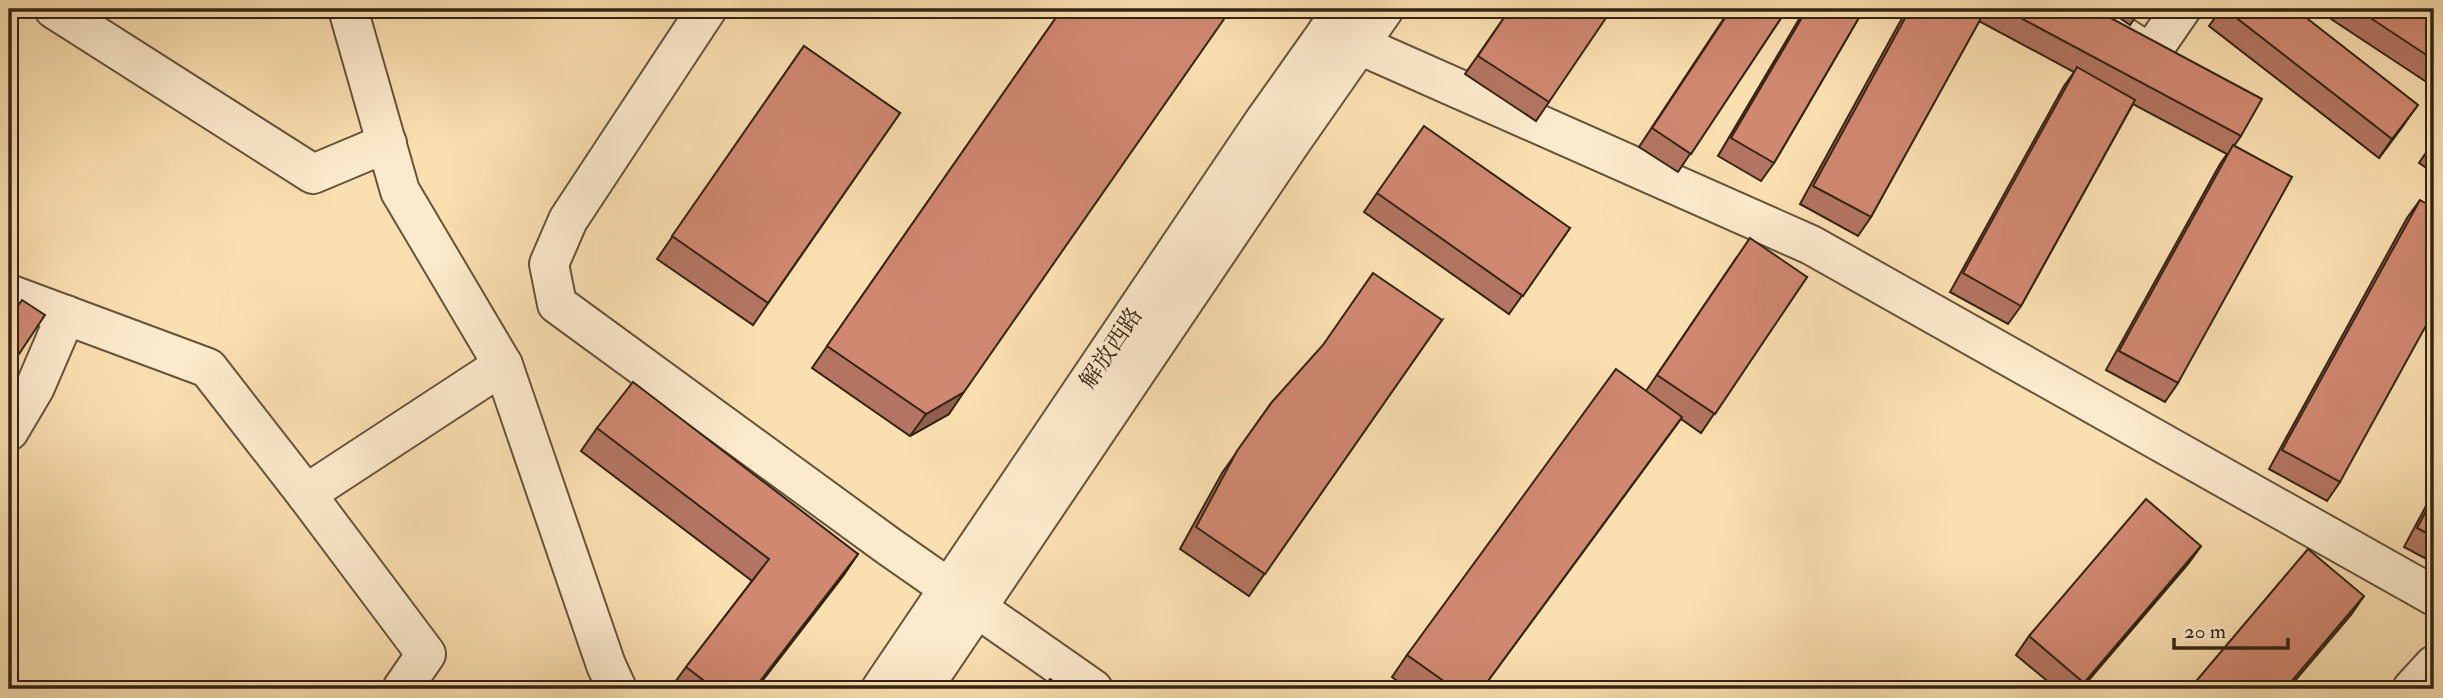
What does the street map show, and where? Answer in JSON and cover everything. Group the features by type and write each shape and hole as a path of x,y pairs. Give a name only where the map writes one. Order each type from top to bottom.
{"street":[{"path":"54,9 313,174 387,143"},
{"path":"348,9 400,191 503,365 601,652 617,689"},
{"path":"707,9 568,220 549,264 557,304 1093,689"},
{"name":"解放西路","path":"881,689 963,598 1344,28 1384,9"},
{"path":"2081,9 2150,54 2181,9"},
{"path":"1344,28 1811,245 2434,596"},
{"path":"9,294 208,368 426,654 402,689"},
{"path":"9,431 35,387 66,315"},
{"path":"306,495 503,365"},
{"name":"解放西路","path":"922,689 963,598"},
{"path":"2412,689 2434,665"}],"building":[{"path":"1062,9 1231,9 964,392 926,414 827,346"},
{"path":"1510,9 1612,9 1549,102 1478,56"},
{"path":"1731,9 1787,9 1691,154 1652,128"},
{"path":"1807,9 1864,9 1774,163 1731,138"},
{"path":"1910,9 1985,11 1871,217 1813,186"},
{"path":"2004,9 2094,9 2262,99 2241,136"},
{"path":"2225,9 2295,9 2418,105 2392,139"},
{"path":"2357,9 2434,9 2434,60"},
{"path":"804,46 900,113 768,303 672,236"},
{"path":"2077,67 2135,100 2021,306 1963,273"},
{"path":"1424,126 1570,228 1523,296 1377,193"},
{"path":"2233,145 2292,177 2178,383 2119,351"},
{"path":"2420,200 2434,208 2434,311 2340,482 2282,450"},
{"path":"1750,238 1807,277 1715,414 1657,375"},
{"path":"1373,273 1442,320 1265,574 1196,527 1237,451 1272,402 1323,345"},
{"path":"22,300 45,315 9,369 9,319"},
{"path":"1616,369 1682,417 1482,689 1455,689 1407,655"},
{"path":"633,382 858,554 754,689 715,689 686,667 769,559 597,428"},
{"path":"2434,496 2434,537 2417,528"},
{"path":"2146,499 2201,546 2084,683 2029,636"},
{"path":"2308,549 2364,596 2285,689 2195,689 2192,686"},
{"path":"1050,679 1065,689 1043,689"}]}
